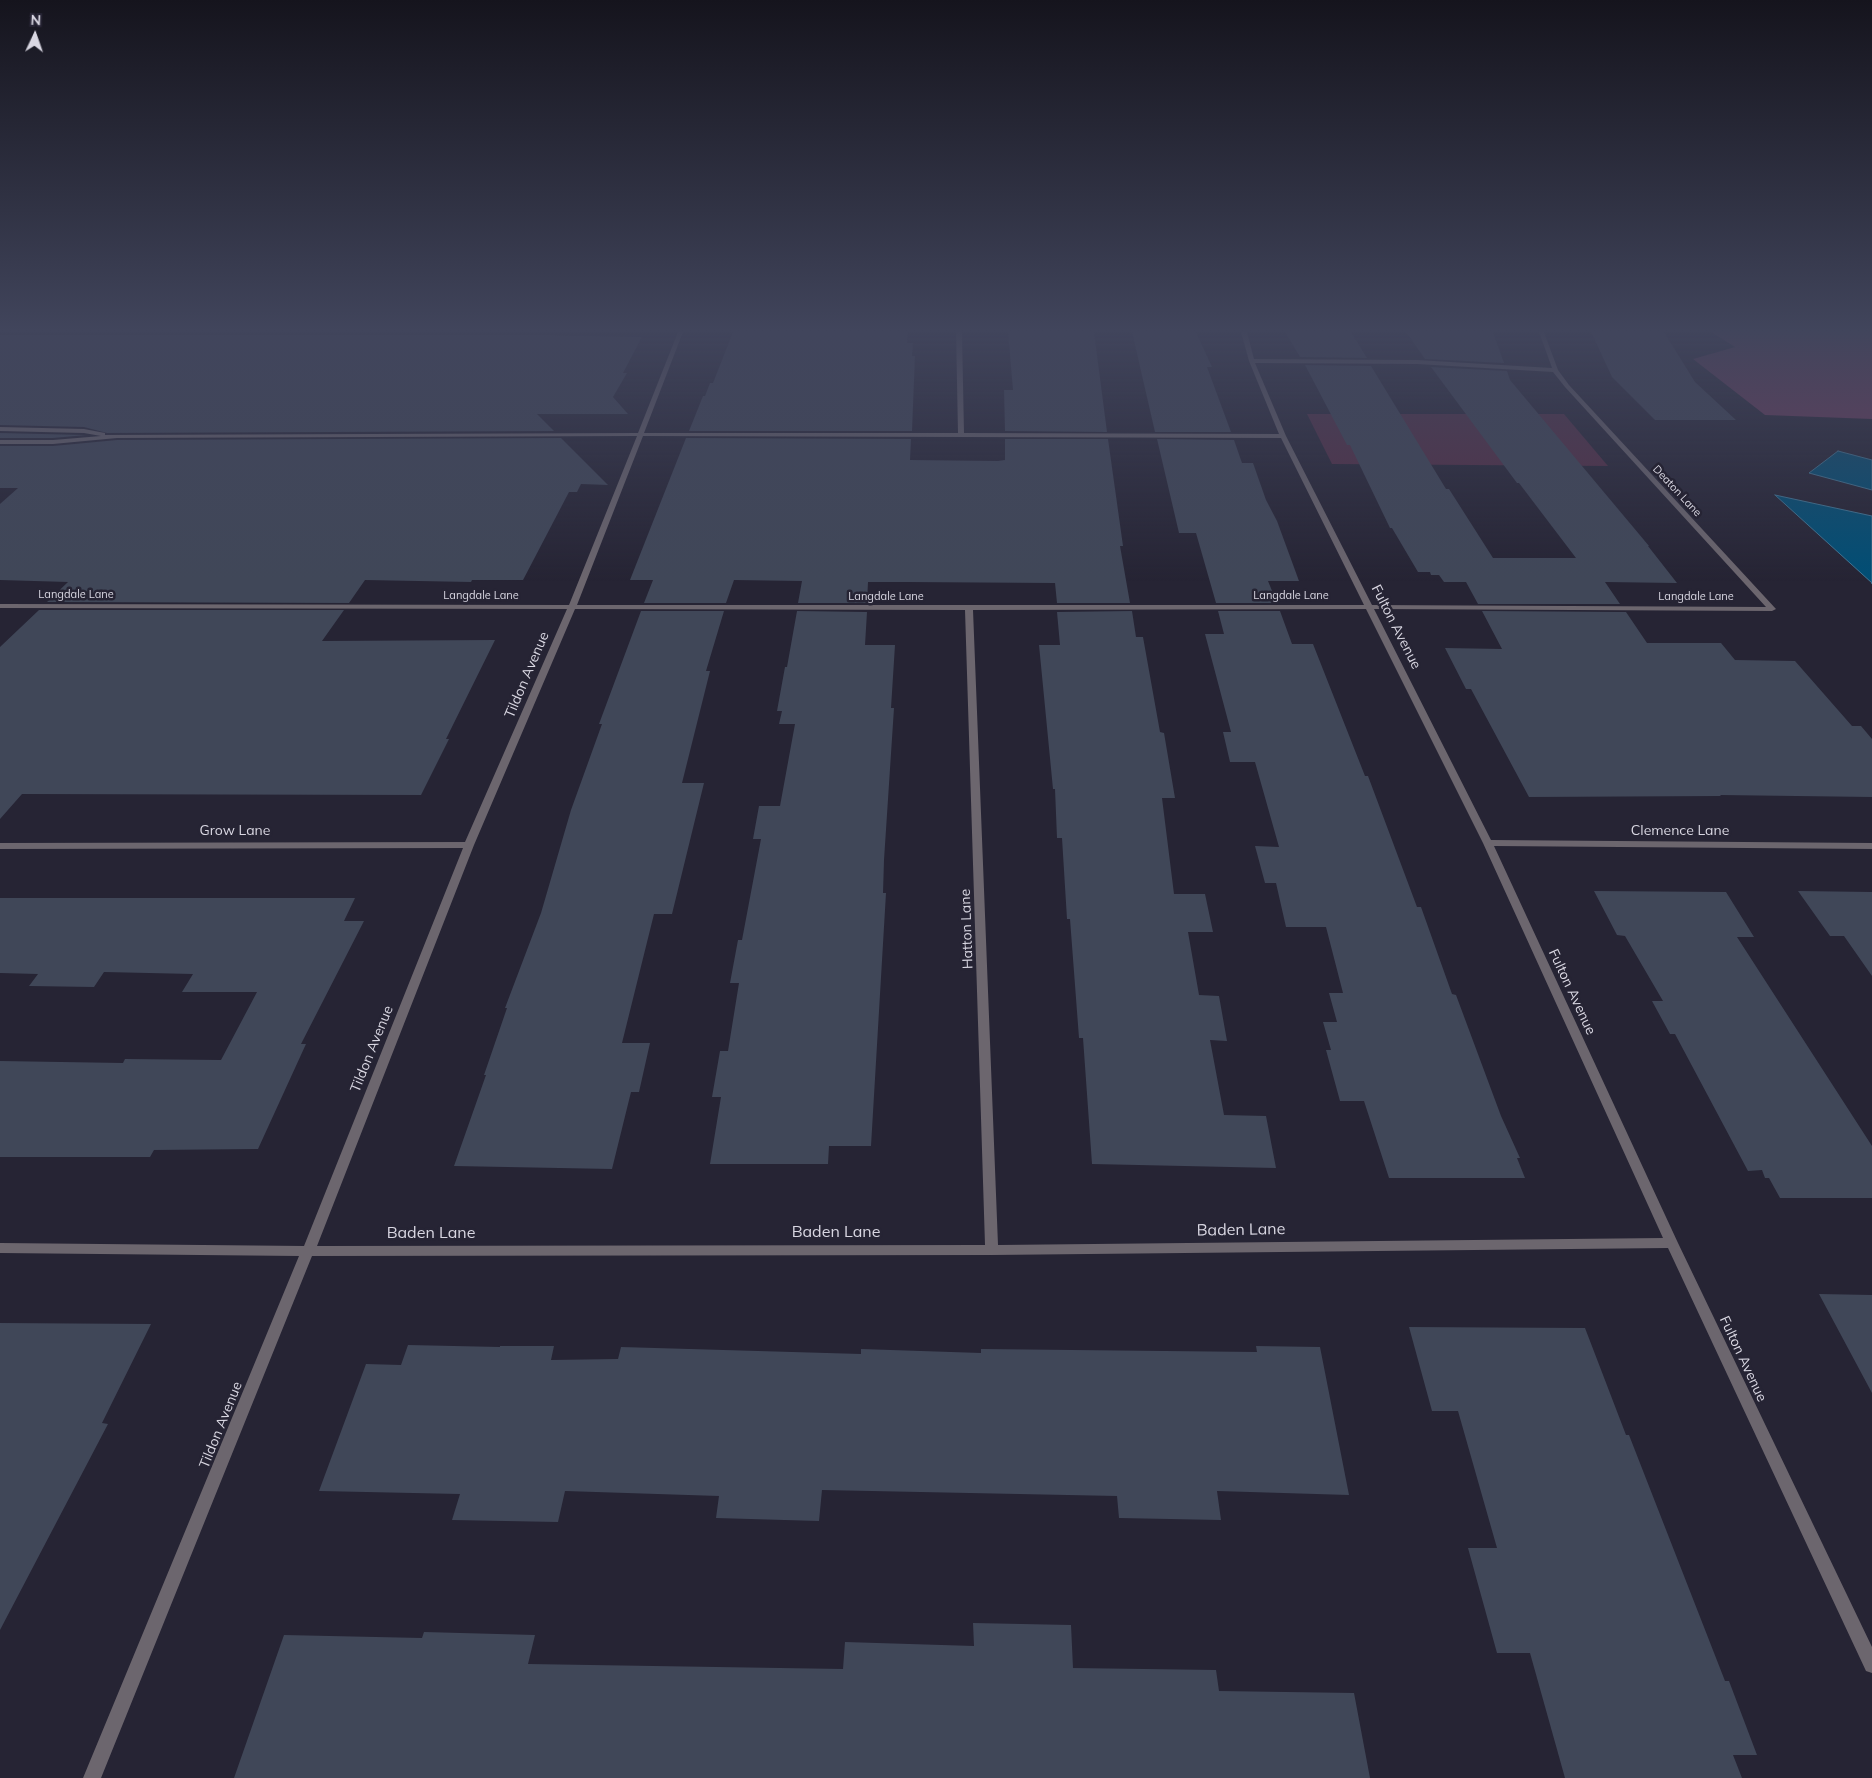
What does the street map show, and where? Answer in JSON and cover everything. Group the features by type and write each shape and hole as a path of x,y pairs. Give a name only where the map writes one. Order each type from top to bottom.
{"street":[{"name":"Tildon Avenue","path":"92,1778 308,1251 469,845 572,607 648,415"},
{"path":"960,415 961,435"},
{"name":"Fulton Avenue","path":"1274,415 1283,436 1488,843 1672,1244 1872,1665"},
{"name":"Deaton Lane","path":"1594,415 1772,609"},
{"path":"0,429 84,431 117,436"},
{"path":"0,442 53,442 117,436 641,434 1283,436"},
{"name":"Langdale Lane","path":"0,606 1772,609"},
{"name":"Hatton Lane","path":"969,608 992,1250"},
{"name":"Clemence Lane","path":"1488,843 1872,846"},
{"name":"Grow Lane","path":"0,846 469,845"},
{"name":"Baden Lane","path":"0,1248 308,1251 992,1250 1672,1244"}],"shaded area":[{"path":"1307,415 1565,415 1608,466 1332,464"},
{"path":"1765,415 1872,415 1872,419"}],"water":[{"path":"1838,451 1872,460 1872,490 1809,473"},
{"path":"1775,495 1872,516 1872,583"}],"building":[{"path":"0,415 538,415 554,431 107,433 84,427 0,425"},
{"path":"695,415 913,415 912,431 689,431"},
{"path":"1005,415 1105,415 1107,432 1005,431"},
{"path":"1151,415 1225,415 1231,432 1155,432"},
{"path":"1331,415 1401,415 1446,489 1449,489 1493,558 1576,558 1467,415 1539,415 1649,546 1677,583 1605,582 1620,604 1478,604 1466,582 1444,582 1439,575 1431,575 1430,572 1418,572 1392,528 1390,528 1350,445 1347,445"},
{"path":"1650,415 1731,415 1736,420 1655,420"},
{"path":"0,433 86,435 53,438 0,438"},
{"path":"561,438 608,485 581,484 577,492 569,492 523,580 472,580 471,582 365,580 349,603 47,602 68,582 0,580 0,504 18,488 0,488 0,446 53,446 117,440"},
{"path":"686,438 911,439 910,460 998,461 1005,460 1005,439 1108,439 1123,546 1120,546 1130,603 1057,603 1055,583 868,582 867,603 798,603 802,581 734,580 726,603 644,603 653,580 630,580"},
{"path":"1157,439 1234,440 1242,463 1253,463 1299,581 1268,581 1277,603 1216,603 1196,533 1179,533"},
{"path":"39,610 344,610 322,641 495,640 446,739 449,739 421,795 22,794 0,819 0,647"},
{"path":"641,611 724,611 706,671 710,671 682,783 704,783 672,914 654,914 622,1043 650,1043 639,1092 631,1092 612,1169 454,1166 486,1075 484,1075 507,1008 505,1008 541,913 571,810 602,724 599,724"},
{"path":"797,611 867,612 865,645 895,645 891,708 894,708 884,860 883,893 886,893 871,1146 829,1146 828,1164 710,1164 721,1097 712,1097 720,1051 728,1051 739,983 730,983 738,940 742,940 761,839 753,839 759,806 780,806 795,724 779,724 782,711 777,711"},
{"path":"1132,611 1136,637 1143,637 1160,732 1164,733 1175,798 1162,798 1174,894 1205,894 1213,932 1188,932 1199,995 1219,996 1227,1041 1210,1040 1224,1115 1266,1116 1276,1168 1092,1164 1083,1038 1079,1038 1070,919 1067,919 1062,838 1057,838 1055,789 1053,789 1039,645 1060,645 1057,612"},
{"path":"1218,611 1280,611 1292,644 1313,644 1365,776 1368,776 1417,907 1421,907 1452,994 1456,995 1501,1116 1520,1158 1517,1158 1525,1178 1389,1178 1364,1101 1340,1101 1326,1050 1331,1050 1323,1022 1337,1022 1329,993 1343,993 1326,927 1286,927 1276,883 1265,883 1255,846 1279,847 1255,762 1230,762 1223,732 1231,732 1205,634 1224,634"},
{"path":"1482,611 1626,612 1647,643 1721,643 1735,660 1795,661 1852,726 1861,726 1872,739 1872,797 1720,795 1529,797 1471,689 1466,689 1445,648 1502,649"},
{"path":"1594,891 1726,892 1754,937 1737,937 1872,1146 1872,1198 1780,1198 1769,1178 1765,1178 1762,1170 1748,1171 1675,1034 1670,1034 1652,1001 1663,1001 1625,936 1617,935"},
{"path":"1798,891 1872,892 1872,976 1844,936 1830,936"},
{"path":"0,898 355,898 344,921 364,921 301,1044 306,1044 258,1149 154,1150 150,1157 0,1157 0,1061 123,1063 125,1059 221,1060 257,992 182,992 193,974 104,972 94,987 29,986 38,974 0,973"},
{"path":"1819,1294 1872,1295 1872,1393"},
{"path":"0,1323 151,1324 102,1423 108,1424 0,1630"},
{"path":"1409,1327 1585,1328 1725,1681 1729,1681 1757,1755 1733,1755 1742,1778 1565,1778 1530,1653 1497,1653 1468,1548 1497,1548 1458,1411 1432,1411"},
{"path":"408,1345 554,1346 551,1360 618,1359 621,1347 861,1354 861,1349 981,1353 981,1349 1257,1352 1256,1346 1320,1347 1349,1495 1217,1491 1221,1520 1119,1518 1117,1496 822,1490 819,1521 716,1518 719,1496 565,1491 558,1522 452,1520 460,1494 319,1491 366,1364 401,1365"},
{"path":"973,1623 1071,1625 1073,1668 1216,1670 1219,1691 1354,1693 1370,1778 234,1778 284,1635 422,1638 424,1632 535,1635 528,1664 843,1669 845,1642 974,1646"}]}
